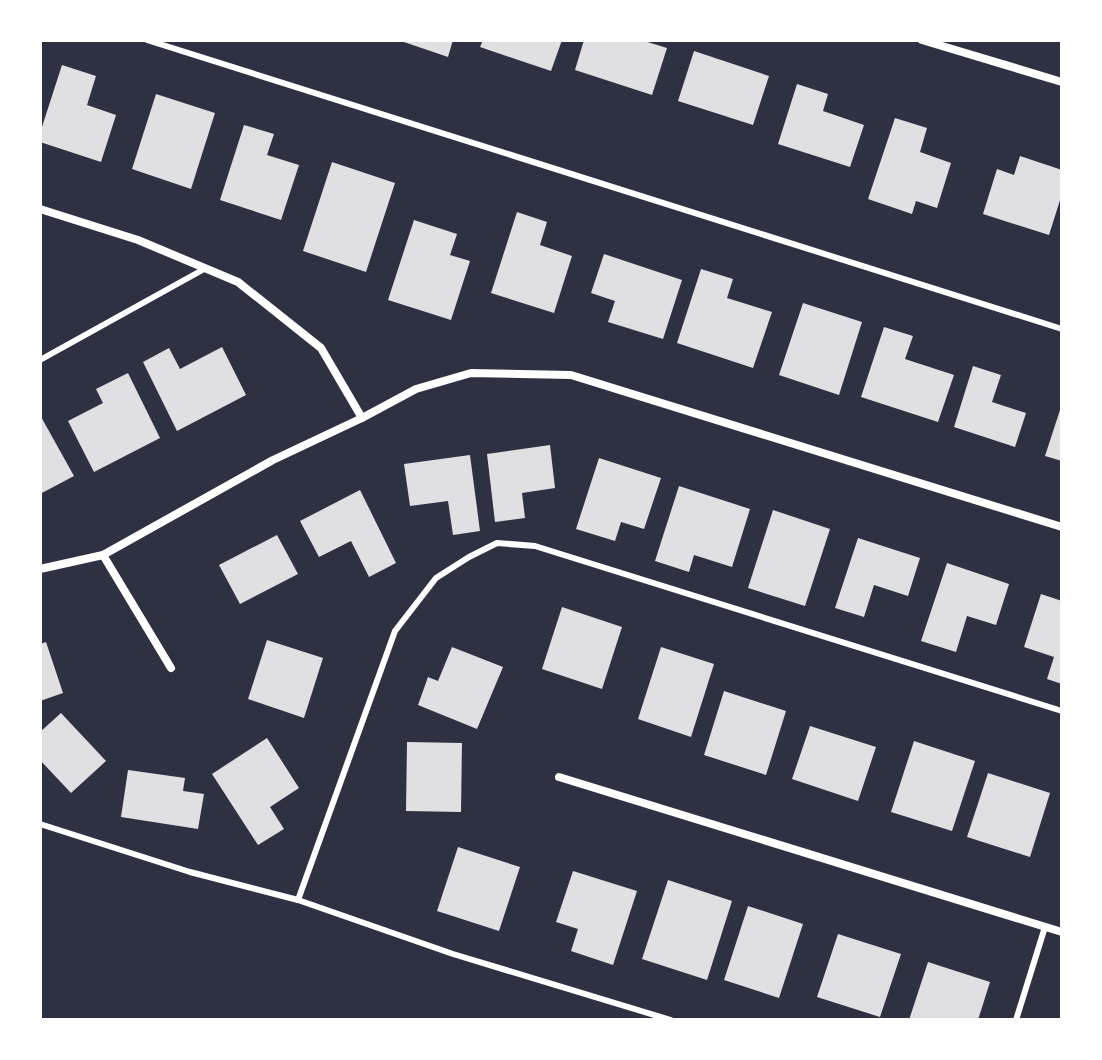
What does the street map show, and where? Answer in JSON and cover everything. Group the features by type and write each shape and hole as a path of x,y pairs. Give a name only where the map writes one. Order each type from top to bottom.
{"street":[{"path":"922,40 1062,82"},
{"path":"40,209 138,240 238,282 321,348 362,418"},
{"path":"40,569 103,555 273,460 416,389 471,373 571,375 1062,527"},
{"path":"103,555 171,668"},
{"path":"559,777 1062,932"}],"lane":[{"path":"147,40 1062,329"},
{"path":"40,360 206,268"},
{"path":"298,900 395,631 436,578 497,543 535,546 1062,711"},
{"path":"40,824 190,872 298,900 453,954 671,1020"},
{"path":"1016,1020 1045,927"}],"building":[{"path":"398,40 453,40 448,57"},
{"path":"483,40 562,40 551,71 480,47"},
{"path":"584,40 641,40 667,48 652,95 575,70"},
{"path":"694,51 769,76 753,125 678,101"},
{"path":"62,65 96,76 87,105 116,115 101,162 40,142 40,133"},
{"path":"797,84 828,94 823,111 864,125 850,167 778,144"},
{"path":"156,94 215,113 191,189 132,169"},
{"path":"895,118 927,128 920,152 951,163 937,208 916,201 912,214 868,199"},
{"path":"244,125 274,134 267,155 299,165 281,220 220,200"},
{"path":"1020,156 1062,170 1062,194 1049,235 983,214 997,169 1014,175"},
{"path":"332,162 395,183 366,272 303,251"},
{"path":"517,212 547,222 540,245 572,256 554,313 491,293"},
{"path":"414,220 457,234 450,255 470,261 451,320 388,300"},
{"path":"604,254 682,280 663,339 608,322 615,301 591,293"},
{"path":"701,269 733,279 727,298 772,312 753,368 677,343"},
{"path":"803,303 862,322 839,395 779,375"},
{"path":"884,327 913,336 905,359 954,375 938,422 861,397"},
{"path":"222,347 246,395 177,431 143,362 169,348 180,369"},
{"path":"973,366 1001,375 992,402 1026,413 1015,447 954,427"},
{"path":"128,373 160,438 94,472 68,421 103,403 96,389"},
{"path":"1062,407 1062,461 1045,456"},
{"path":"40,415 74,476 40,494"},
{"path":"550,445 555,488 522,493 525,518 495,522 487,454"},
{"path":"470,455 480,531 453,535 448,501 410,506 404,464"},
{"path":"599,458 661,478 644,529 621,522 615,541 576,529"},
{"path":"679,486 750,509 732,567 694,555 689,572 655,561"},
{"path":"360,490 396,563 369,577 351,541 319,557 300,521"},
{"path":"773,510 830,529 805,606 748,588"},
{"path":"277,535 298,574 240,604 219,565"},
{"path":"858,538 920,558 908,596 874,585 864,617 835,608"},
{"path":"947,563 1009,584 996,625 967,616 956,652 921,641"},
{"path":"1041,594 1062,601 1062,684 1047,679 1054,657 1024,647"},
{"path":"562,607 622,627 602,689 542,669"},
{"path":"267,640 323,658 304,718 248,699"},
{"path":"46,642 63,693 40,701 40,644"},
{"path":"452,647 503,667 477,729 418,705 428,677 438,681"},
{"path":"661,647 714,664 691,737 638,719"},
{"path":"724,691 786,711 766,775 704,755"},
{"path":"61,713 106,761 71,793 40,760 40,732"},
{"path":"810,726 876,747 858,801 792,779"},
{"path":"267,738 299,788 270,807 284,829 258,845 212,774"},
{"path":"914,741 975,761 952,831 891,812"},
{"path":"407,742 462,743 461,812 406,811"},
{"path":"128,770 185,778 183,791 204,794 198,829 121,817"},
{"path":"988,773 1050,793 1030,857 967,837"},
{"path":"458,847 520,867 499,931 437,911"},
{"path":"573,871 637,891 613,965 571,951 578,929 556,922"},
{"path":"668,880 732,901 707,980 642,959"},
{"path":"748,906 803,924 779,998 724,980"},
{"path":"838,934 901,954 880,1017 817,997"},
{"path":"928,962 990,982 978,1020 909,1020"}]}
